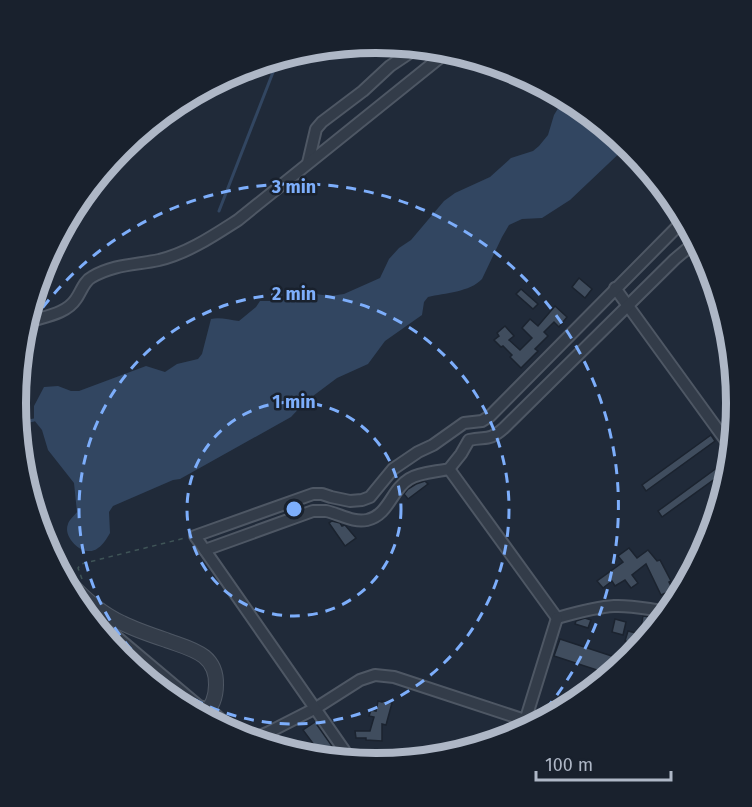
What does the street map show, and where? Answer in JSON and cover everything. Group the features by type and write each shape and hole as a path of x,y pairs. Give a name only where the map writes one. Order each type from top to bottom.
{"street":[{"path":"308,163 316,129 322,122 407,55"},
{"path":"36,320 63,311 75,302 89,278 126,264 159,260 182,252 205,241 238,220 438,59"},
{"path":"346,752 195,536 314,494 350,501 370,497 393,469 418,452 431,447 464,423 482,421 490,416 678,226"},
{"path":"205,550 313,511 324,511 364,521 380,514 400,487 409,479 420,474 449,470 469,440 494,437 690,247"},
{"path":"615,288 725,439"},
{"path":"449,470 557,618"},
{"path":"83,594 104,613 122,623 136,630 191,648 206,658 215,673 216,683 216,692 208,711"},
{"path":"557,618 614,606 659,610"},
{"path":"529,719 557,618"},
{"path":"107,629 198,705"},
{"path":"262,735 316,708 360,680 375,675 394,677 520,723"}],"path":[{"path":"77,586 81,585 82,577 78,568 81,564 195,536"}],"water":[{"path":"560,105 589,125 620,152 570,200 542,218 522,219 509,225 482,279 471,287 428,297 424,302 422,315 385,341 368,364 337,378 305,402 291,417 180,479 113,506 109,512 110,533 93,551 81,549 71,541 67,530 69,522 77,512 74,483 48,450 42,430 34,420 34,406 44,387 58,386 71,391 79,391 146,366 165,372 177,364 198,359 202,354 211,319 239,321 260,301 282,301 301,292 330,296 344,294 380,278 389,259 411,240 444,201 455,193 490,177 511,158 533,151 548,135 554,115"}],"building":[{"path":"579,278 592,289 585,298 572,287"},
{"path":"521,289 538,304 533,309 516,294"},
{"path":"555,306 567,317 559,327 554,322 544,332 548,336 535,349 538,351 521,368 510,357 512,355 494,340 499,336 497,333 505,326 514,336 509,340 520,350 532,338 522,328 530,319 538,326"},
{"path":"711,435 715,441 646,491 642,485"},
{"path":"721,465 719,476 662,517 658,511"},
{"path":"425,481 428,484 408,499 404,494 408,489"},
{"path":"332,521 342,526 345,525 356,538 345,546 329,523"},
{"path":"629,548 637,558 648,550 657,561 660,560 673,590 661,595 646,564 632,575 638,583 631,588 625,580 615,586 612,581 603,588 597,581 623,562 618,556"},
{"path":"643,616 654,617 640,635 632,643 625,641 628,631 640,634"},
{"path":"585,618 591,620 588,628 575,624 576,621"},
{"path":"615,619 626,622 623,635 612,632"},
{"path":"560,639 617,658 602,672 554,656"},
{"path":"378,701 392,703 386,725 382,724 382,741 356,738 355,731 370,731 374,717 369,716 371,710 376,711"},
{"path":"315,722 336,752 317,749 303,730"}],"waterway":[{"path":"219,211 275,68"},
{"path":"26,422 34,420"}]}
